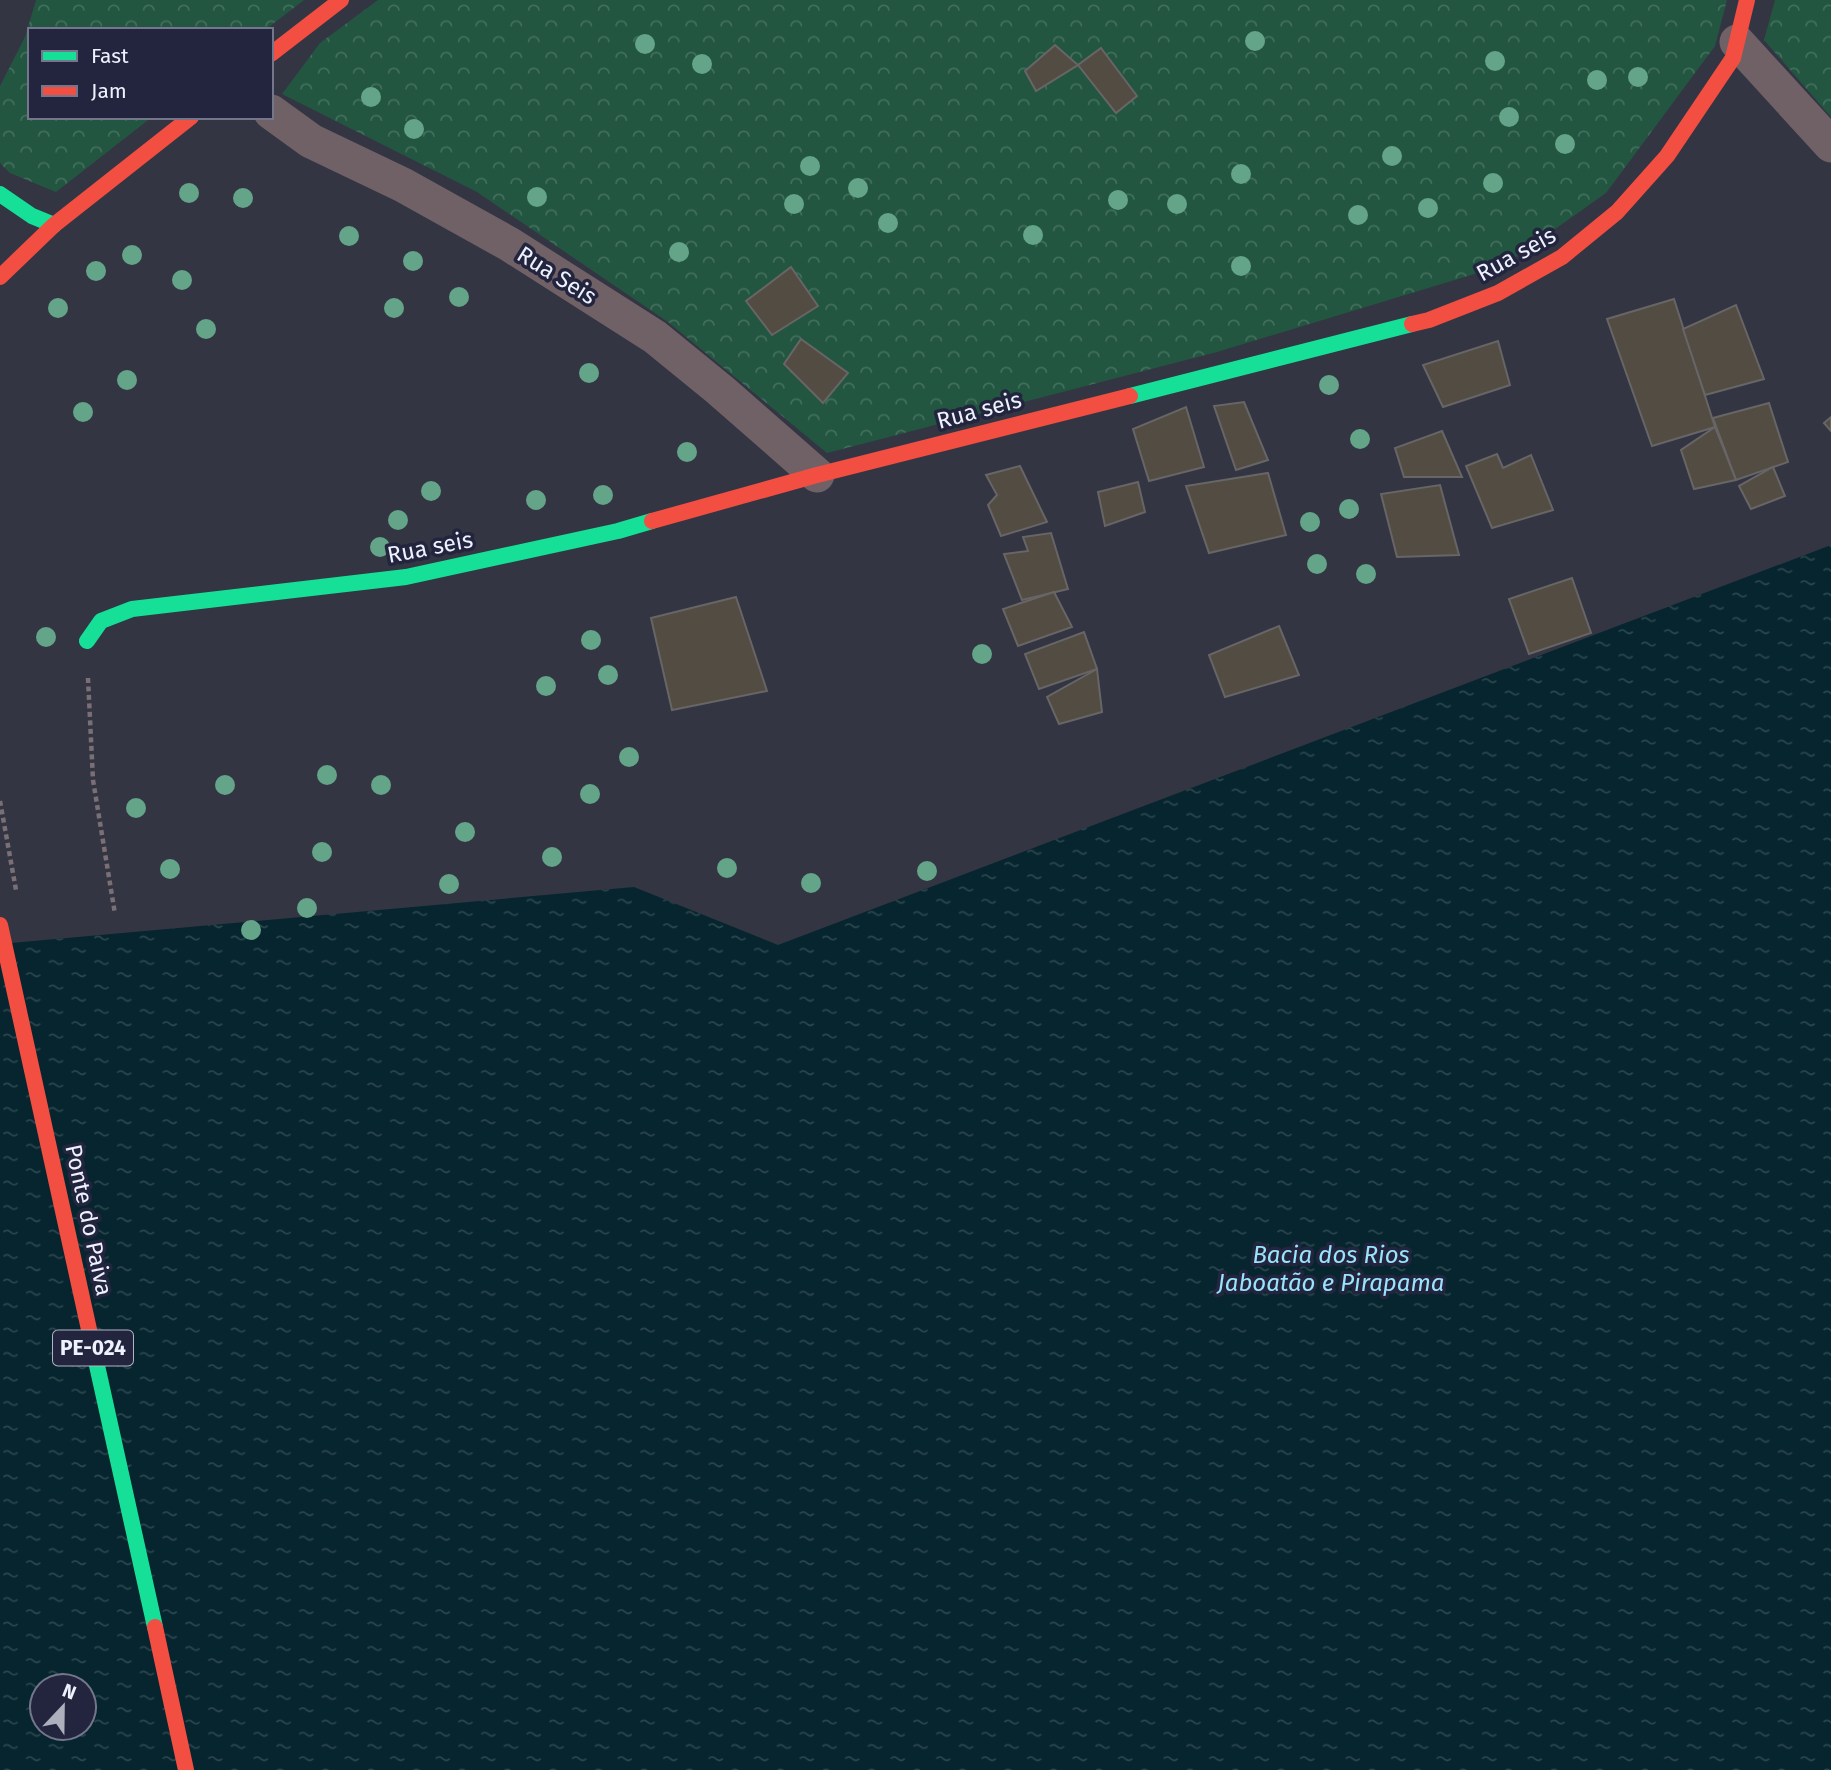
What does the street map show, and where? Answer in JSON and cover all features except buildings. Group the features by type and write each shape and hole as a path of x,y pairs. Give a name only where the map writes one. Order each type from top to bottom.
{"street":[{"path":"273,52 341,0"},
{"name":"Rua seis","path":"87,641 101,621 132,609 406,577 618,531 817,475 1429,320 1498,293 1562,257 1617,212 1667,156 1733,58 1747,0"},
{"path":"1737,42 1831,145"},
{"name":"Rua Seis","path":"273,114 311,141 403,185 509,244 655,337 817,475"},
{"path":"0,277 54,225 188,119"},
{"path":"0,194 32,216 54,225"},
{"name":"Ponte do Paiva","path":"0,925 186,1770"}],"path":[{"path":"87,641 93,780 115,914"},
{"path":"0,801 11,868"}],"green space":[{"path":"36,0 304,0 268,28 28,28 28,119 149,119 56,192 10,173 0,163 0,86 25,37"},
{"path":"378,0 1727,0 1715,46 1606,193 1504,265 1217,352 827,453 668,322 477,192 282,94 320,43"},
{"path":"1775,0 1831,0 1831,117 1764,40"}],"water":[{"name":"Bacia dos Rios Jaboatão e Pirapama","path":"1831,545 1831,1770 0,1770 0,944 634,887 778,945"}],"traffic: fast":[{"path":"0,194 32,216 54,225"},
{"path":"1130,396 1412,324"},
{"path":"87,641 101,621 132,609 406,577 618,531 652,521"},
{"path":"90,1334 155,1627"}],"traffic: jam":[{"path":"273,52 341,0"},
{"path":"1412,324 1498,293 1562,257 1617,212 1667,156 1733,58 1747,0"},
{"path":"0,277 54,225 188,119"},
{"path":"652,521 817,475 1130,396"},
{"path":"0,925 90,1334"},
{"path":"155,1627 186,1770"}]}
